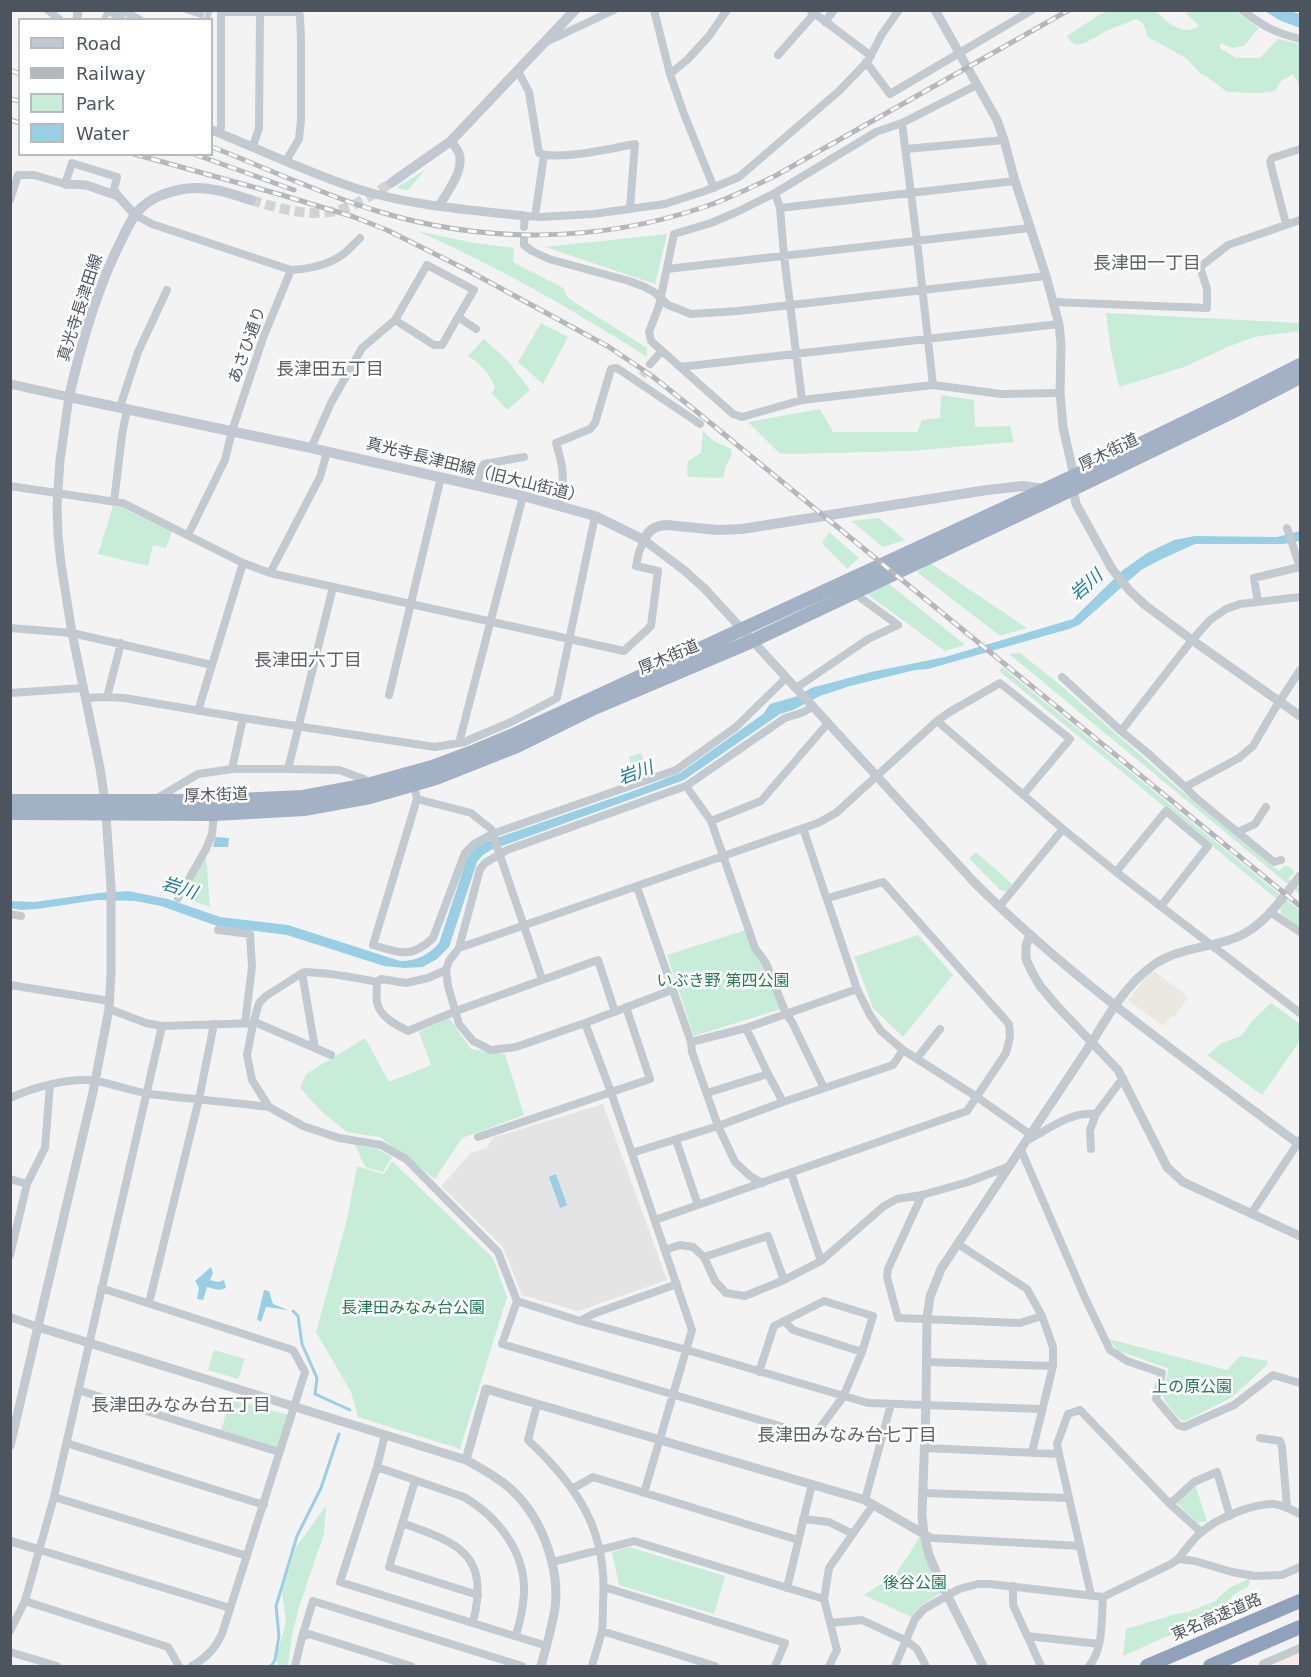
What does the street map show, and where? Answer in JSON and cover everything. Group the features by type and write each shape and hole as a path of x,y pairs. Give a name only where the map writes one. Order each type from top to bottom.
{"highway":[{"name":"厚木街道","path":"10,801 214,814 304,809 370,797 416,792 436,778 517,746 594,708 854,593 1300,365"},
{"name":"厚木街道","path":"10,813 105,807 152,801 303,797 367,785 432,767 475,751 742,630 1044,489 1073,483 1232,412 1300,377"},
{"name":"東名高速道路","path":"1148,1666 1300,1601"},
{"path":"1210,1666 1300,1627"}],"main road":[{"path":"392,183 451,141 575,10"},
{"name":"真光寺長津田線","path":"69,397 98,294 112,259 135,215 142,207 156,198 184,189 208,188 251,200"},
{"name":"真光寺長津田線（旧大山街道）","path":"69,397 311,448 560,505 595,516 644,540"},
{"path":"644,540 652,529 659,525 717,530 742,529 987,490 1023,486 1044,489"}],"street":[{"path":"122,10 136,18"},
{"path":"186,10 201,15 202,10"},
{"path":"545,43 614,10"},
{"path":"654,10 670,74 714,188"},
{"path":"670,74 688,59 709,36 727,10"},
{"path":"825,22 834,10"},
{"path":"935,10 992,111 1004,140 1046,276 1059,324 1063,426 1076,504 1114,570 1129,590 1145,605 1192,640 1300,716"},
{"path":"778,55 812,12 869,59 890,94 1032,10"},
{"path":"1242,10 1258,23 1275,32 1300,39"},
{"path":"286,161 299,139 301,120 300,16 298,11 222,12 221,127 215,132 253,146 286,161 323,176 361,190 398,199 525,216 570,216 665,204 739,177 839,91 869,59 896,11"},
{"path":"253,146 260,128 260,12"},
{"path":"518,71 529,92 539,153 544,155 568,154 635,144 630,208"},
{"path":"977,85 902,123 876,132 775,193 739,211 711,223 674,234 661,298 649,332 651,341 733,414 742,417 802,400 933,385 1001,394 1060,393"},
{"path":"902,123 933,385"},
{"path":"906,149 1004,140"},
{"path":"439,206 458,171 460,162 459,153 451,141"},
{"path":"1286,224 1270,162 1272,158 1300,149"},
{"path":"536,210 544,155"},
{"path":"65,184 72,163 117,177 114,189 135,215 152,224 291,270 303,269 340,257 360,238"},
{"path":"10,200 18,176 34,175 65,184 86,185 118,196"},
{"path":"780,208 1015,181"},
{"path":"775,193 780,208 802,400"},
{"path":"524,227 525,216"},
{"path":"1053,302 1207,308 1207,289 1200,267 1228,245 1300,219"},
{"path":"668,269 1030,228"},
{"path":"524,239 527,249 549,259 645,287 668,305 691,314 738,311 1046,276"},
{"path":"311,448 331,403 362,348 395,320 427,265 474,290 441,345 434,345 395,320"},
{"name":"あさひ通り","path":"188,535 225,460 232,431 263,338 291,270"},
{"path":"114,502 124,408 138,352 167,290"},
{"path":"458,317 476,329"},
{"path":"680,367 1059,324"},
{"path":"650,364 662,352"},
{"path":"560,505 564,483 563,466 556,443 585,432 595,423 611,369 617,369 640,379 700,424"},
{"path":"10,384 69,397 60,460 58,535 72,633 99,765 105,807 111,887 109,1005 95,1081 10,1446"},
{"path":"270,573 320,477 327,452"},
{"path":"477,485 484,464 524,457"},
{"path":"389,695 441,477"},
{"path":"10,486 123,503 243,563 270,573 624,651 651,626 658,571 636,566 644,540 686,571 999,907 1114,1006 1300,1142 1251,1214"},
{"path":"459,743 523,496"},
{"path":"10,693 84,693 435,747 471,740 557,698 595,516"},
{"path":"1258,602 1254,578 1300,567 1288,529"},
{"path":"198,711 243,563"},
{"path":"288,769 333,587"},
{"path":"796,689 868,639 898,625 854,593"},
{"path":"1121,731 1210,620 1226,609 1240,604 1300,597"},
{"path":"10,628 72,633 212,665"},
{"path":"107,697 121,643"},
{"path":"1185,787 1239,758 1253,746 1300,670"},
{"path":"1062,677 1238,832 1274,862 1281,860"},
{"path":"542,979 492,835 491,829 471,813 416,792 373,945 400,953 413,952 433,938 465,853 474,844 492,835 676,770 736,727 786,678"},
{"path":"459,948 818,823 836,813 937,721 1000,682 1070,739 1023,795"},
{"path":"672,990 516,1047 491,1050 473,1041 459,1024 448,986 446,970 449,960 459,948 480,869 485,863 499,853 686,786 785,718 801,713 812,706"},
{"path":"232,769 243,718"},
{"path":"937,721 1116,872 1300,1013"},
{"path":"711,821 761,801 828,723"},
{"path":"152,801 198,774 232,769 339,770 364,779 367,785"},
{"path":"686,786 711,821 756,948 766,963 786,1014 824,1088"},
{"path":"1238,832 1255,824 1266,807"},
{"path":"1116,872 1166,811 1208,846 1161,906"},
{"path":"178,898 207,849 212,834 214,814"},
{"path":"803,828 857,989 870,1015 881,1031 903,1050 977,1097 1026,1142 1076,1277 1110,1350 1127,1361 1162,1373 1156,1399 1178,1425 1184,1427 1234,1405 1273,1375 1300,1383"},
{"path":"999,907 1063,829"},
{"path":"983,1666 946,1595 929,1555 924,1534 922,1515 927,1318 930,1297 941,1269 1128,988 1153,965 1181,951 1212,945 1243,934 1256,926 1300,876"},
{"path":"655,1220 967,1111 1006,1053 1010,1037 1009,1024 883,882 828,898"},
{"path":"636,887 718,1126 735,1162 750,1176 762,1183"},
{"path":"1270,912 1300,932"},
{"path":"10,914 21,916"},
{"path":"218,930 250,934 252,967 247,1055 252,1080 269,1107"},
{"path":"1030,934 1026,946 1026,959 1040,986 1123,1078 1167,1167 1183,1182 1300,1236"},
{"path":"377,982 379,1009 394,1024 408,1031 456,1011 598,960 615,1012"},
{"path":"249,1023 266,996 302,973 338,974 377,982 381,979 406,983 428,978 446,970"},
{"path":"302,973 315,1048"},
{"path":"10,985 109,1005 146,1023 162,1026 257,1023 331,1055"},
{"path":"691,1042 746,1028 857,989"},
{"path":"478,1137 650,1079 626,1007"},
{"path":"585,1023 693,1330 644,1493"},
{"path":"149,1303 199,1099 214,1024"},
{"path":"10,1631 25,1601 54,1497 162,1026"},
{"path":"746,1028 783,1102"},
{"path":"916,1058 940,1029"},
{"path":"632,1153 718,1126 893,1065 903,1050"},
{"path":"708,1093 768,1074"},
{"path":"1091,1149 1090,1130 1096,1114 1123,1078"},
{"path":"10,1098 50,1085 83,1080 95,1081 147,1094 269,1107 303,1126 339,1138 381,1145 406,1159 498,1252 518,1301 502,1344 813,1438 843,1397 862,1352 873,1316 824,1301 774,1326 759,1372"},
{"path":"10,1255 27,1184 45,1148 50,1085"},
{"path":"1026,1142 1075,1116 1086,1113 1096,1114"},
{"path":"676,1140 698,1205"},
{"path":"665,1250 680,1245 693,1247 704,1257 715,1281 726,1293 745,1296 821,1261 884,1206 897,1199 922,1195 968,1182 1010,1166"},
{"path":"791,1173 821,1261"},
{"path":"10,1179 27,1184"},
{"path":"922,1195 886,1277 898,1318 1020,1323 1042,1316"},
{"path":"704,1257 768,1236 784,1280"},
{"path":"958,1244 1027,1289 1042,1316 1053,1347 1053,1366 1032,1452"},
{"path":"580,1321 593,1314 677,1284"},
{"path":"101,1288 294,1350 305,1372 222,1634 216,1647 204,1659 192,1666"},
{"path":"518,1301 580,1321 868,1403 1041,1409"},
{"path":"10,1317 38,1328 466,1460 486,1471 516,1493 528,1508 544,1538 552,1562 555,1606 541,1666"},
{"path":"784,1321 793,1330 862,1352"},
{"path":"927,1362 1053,1366"},
{"path":"466,1460 486,1389 659,1441 801,1477 812,1484 869,1502 932,1538 1080,1546"},
{"path":"78,1390 279,1452"},
{"path":"830,1666 837,1650 824,1599 829,1568 853,1534 869,1502 891,1404"},
{"path":"537,1405 528,1440 549,1460 572,1489 588,1514 601,1549 604,1587 602,1630 592,1666"},
{"path":"1091,1595 1057,1444 1068,1414 1080,1410 1201,1532"},
{"path":"385,1435 340,1582 547,1646"},
{"path":"1260,1438 1280,1441 1287,1507"},
{"path":"66,1443 264,1505"},
{"path":"925,1448 1059,1454"},
{"path":"376,1467 464,1497 488,1514 508,1536 524,1579 523,1604 516,1635"},
{"path":"1170,1503 1194,1482 1217,1472 1230,1516"},
{"path":"572,1489 593,1477 798,1540"},
{"path":"415,1481 389,1567 478,1596"},
{"path":"787,1588 812,1484"},
{"path":"923,1493 1068,1498"},
{"path":"54,1497 247,1556"},
{"path":"895,1666 915,1620 924,1609 959,1589 978,1584 1103,1597 1171,1564 1201,1532 1213,1523 1256,1506 1274,1504 1287,1507 1300,1514"},
{"path":"803,1519 829,1522 853,1534"},
{"path":"402,1523 438,1536 460,1549 473,1566 478,1580 478,1596 473,1622"},
{"path":"10,1541 231,1608"},
{"path":"552,1562 634,1541 824,1599"},
{"path":"1178,1559 1255,1576 1282,1575 1300,1567"},
{"path":"604,1587 785,1643 775,1666"},
{"path":"1013,1587 1013,1605 1041,1666"},
{"path":"1089,1666 1095,1660 1099,1644 1103,1597"},
{"path":"25,1601 168,1647 179,1666"},
{"path":"295,1666 313,1601 494,1662 522,1666"},
{"path":"830,1623 862,1620 907,1641 917,1649 926,1666"},
{"path":"602,1630 715,1666"},
{"path":"302,1638 309,1634 411,1666"},
{"path":"1027,1636 1099,1644"},
{"path":"1265,1666 1263,1664 1300,1648"},
{"path":"10,1652 57,1666"}],"shaded area":[{"path":"1154,971 1188,997 1175,1017 1172,1016 1163,1026 1128,1000 1150,972"},
{"path":"603,1104 667,1280 578,1311 522,1295 503,1247 441,1186 471,1153 487,1148 492,1138"},
{"path":"1300,1652 1300,1666 1270,1666 1280,1661"}],"green space":[{"path":"1110,10 1156,11 1170,24 1187,30 1199,26 1186,13 1191,11 1235,11 1259,28 1244,46 1232,48 1220,43 1220,48 1236,58 1260,58 1278,39 1300,44 1300,86 1293,74 1281,81 1275,91 1227,92 1201,74 1186,58 1148,37 1143,23 1136,19 1106,31 1085,43 1077,45 1071,42 1067,36"},
{"path":"426,169 408,190 396,188"},
{"path":"417,231 474,243 514,248 513,262 563,288 568,298 647,348 647,357 535,290"},
{"path":"667,234 655,284 545,247"},
{"path":"1106,313 1300,323 1300,331 1254,337 1184,367 1119,387"},
{"path":"541,323 568,337 543,384 518,362"},
{"path":"484,339 508,361 530,390 507,410 492,393 495,387 487,373 468,356"},
{"path":"941,395 974,400 975,427 1010,426 1014,442 910,451 790,454 779,453 748,422 820,409 833,432 917,432 922,420 940,418"},
{"path":"703,431 714,441 731,449 732,454 723,478 689,477 687,473 688,461 701,453"},
{"path":"113,506 121,507 172,532 166,548 153,545 148,566 98,554"},
{"path":"879,518 905,540 883,547 851,521"},
{"path":"829,532 859,558 847,569 822,543"},
{"path":"930,563 1027,628 1000,636 917,572"},
{"path":"888,583 965,645 945,651 867,594"},
{"path":"1020,653 1279,871 1288,866 1295,872 1288,879 1298,887 1300,885 1300,894 1009,654"},
{"path":"1002,667 1300,911 1300,929 1281,914 1280,909 1284,905 999,671"},
{"path":"641,753 649,775 636,779 629,757"},
{"path":"976,852 1012,884 1007,891 1000,890 969,858"},
{"path":"206,856 210,907 182,897"},
{"name":"いぶき野 第四公園","path":"746,930 765,965 781,1009 694,1036 667,955"},
{"path":"918,935 953,975 903,1037 873,1008 854,957"},
{"path":"1271,1003 1300,1024 1300,1041 1262,1095 1207,1055 1222,1043 1241,1036 1253,1020"},
{"path":"449,1018 471,1049 505,1054 524,1115 462,1138 435,1179 380,1137 347,1132 322,1112 300,1088 306,1074 365,1038 389,1082 431,1065 419,1032"},
{"path":"355,1145 377,1149 392,1157 383,1172 365,1167"},
{"name":"長津田みなみ台公園","path":"392,1161 493,1258 507,1297 460,1449 358,1417 351,1392 316,1332 347,1220 357,1166 384,1174"},
{"name":"上の原公園","path":"1109,1339 1227,1370 1240,1356 1268,1361 1266,1366 1231,1398 1185,1421 1174,1413 1163,1396 1162,1392 1169,1369 1117,1350"},
{"path":"214,1350 245,1359 238,1379 208,1370"},
{"path":"231,1399 288,1415 278,1448 221,1430"},
{"path":"1195,1484 1207,1521 1197,1523 1177,1503"},
{"path":"326,1506 324,1534 299,1607 288,1664 278,1666 276,1657 286,1623 282,1591 296,1547"},
{"name":"後谷公園","path":"920,1537 941,1593 920,1606 911,1617 864,1595 896,1574"},
{"path":"629,1547 725,1576 714,1614 619,1585 612,1552"},
{"path":"1250,1578 1249,1586 1233,1595 1222,1612 1123,1656 1126,1629 1188,1612 1215,1601 1229,1588"}],"water":[{"path":"1265,11 1289,11 1300,14 1300,28 1279,20"},
{"path":"1300,531 1300,541 1284,544 1195,544 1141,570 1079,625 928,669 850,686 820,696 780,714 684,780 491,850 477,862 449,947 437,959 423,967 384,966 287,935 217,926 161,906 135,901 97,900 37,909 11,908 10,901 34,902 128,891 168,899 220,917 288,925 400,961 417,958 431,951 439,943 467,858 475,847 680,773 763,714 770,704 798,696 811,688 871,672 945,657 1073,619 1123,570 1147,553 1174,540 1195,536 1277,537"},
{"path":"215,837 229,838 228,847 213,847"},
{"path":"556,1174 567,1205 560,1208 549,1177"},
{"path":"211,1267 213,1273 210,1280 218,1282 224,1280 226,1288 219,1290 207,1287 203,1300 197,1299 199,1288 195,1281"},
{"path":"264,1290 269,1291 273,1304 288,1310 266,1307 261,1322 257,1319"}],"waterway":[{"path":"293,1311 298,1316 302,1344 317,1378 315,1394 350,1410"},
{"path":"271,1666 275,1660 279,1636 276,1606 297,1536 321,1488 339,1434"}],"tunnel":[{"path":"251,200 288,210 326,212 351,206 391,183"},
{"path":"642,376 650,364"}],"railway":[{"path":"213,147 335,197 417,222 500,234 541,235 582,233 623,227 664,219 704,207 775,176 1069,10"},
{"path":"10,70 18,73"},
{"path":"10,99 18,101"},
{"path":"10,120 18,122"},
{"path":"141,156 282,195 354,217 387,230 467,270 609,347 652,376 686,403 1300,906"},
{"path":"200,156 294,190"}],"district":[{"name":"長津田一丁目","path":"1147,264"},
{"name":"長津田五丁目","path":"330,370"},
{"name":"長津田六丁目","path":"308,661"},
{"name":"長津田みなみ台五丁目","path":"181,1406"},
{"name":"長津田みなみ台七丁目","path":"847,1436"}],"water label":[{"name":"岩川","path":"1087,586"},
{"name":"岩川","path":"636,774"},
{"name":"岩川","path":"179,889"}]}
